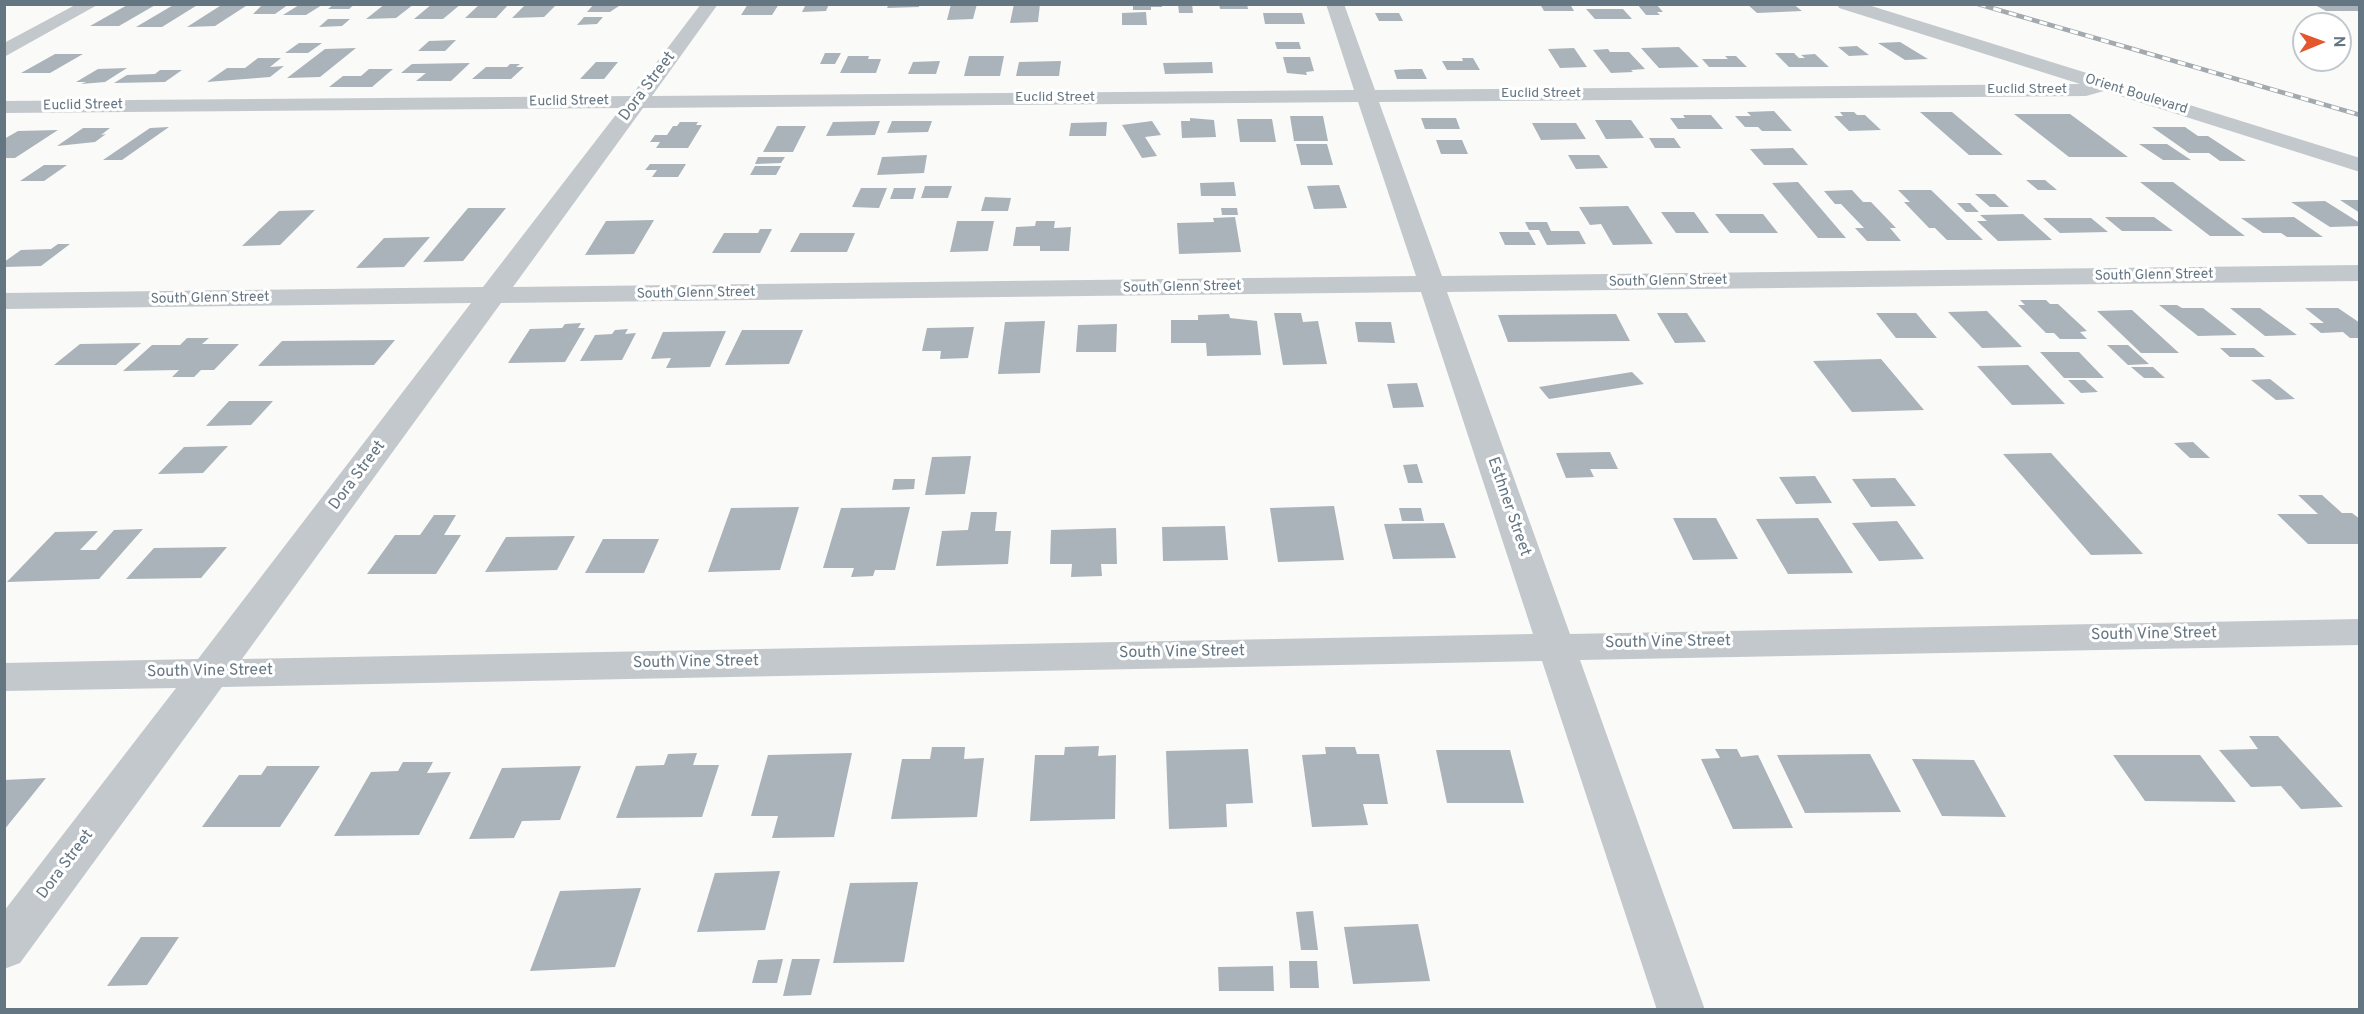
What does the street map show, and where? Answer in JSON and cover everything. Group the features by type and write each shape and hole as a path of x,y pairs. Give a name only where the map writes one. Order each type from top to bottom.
{"street":[{"path":"4,51 91,4"},
{"name":"Dora Street","path":"4,948 710,4"},
{"name":"Esthner Street","path":"1335,4 1681,1010"},
{"name":"Orient Boulevard","path":"1845,4 2360,165"},
{"name":"Euclid Street","path":"4,107 2086,90 2105,86"},
{"name":"South Glenn Street","path":"4,301 2356,276"},
{"name":"South Vine Street","path":"4,676 1555,645 2360,632"}],"building":[{"path":"129,4 157,4 119,26 90,26"},
{"path":"175,4 199,4 162,27 136,27"},
{"path":"223,4 249,4 215,26 187,27"},
{"path":"263,4 289,4 275,14 253,14"},
{"path":"334,4 355,4 349,9 328,9"},
{"path":"385,4 414,4 396,18 366,19"},
{"path":"432,4 461,4 443,19 414,19"},
{"path":"480,4 509,4 496,18 465,18"},
{"path":"526,4 557,4 544,17 512,18"},
{"path":"594,4 622,4 610,12 587,12"},
{"path":"748,4 779,4 772,15 741,15"},
{"path":"806,4 829,4 826,11 802,12"},
{"path":"889,4 919,4 919,7 887,8"},
{"path":"951,4 977,4 973,19 947,20"},
{"path":"1014,4 1040,4 1038,22 1010,23"},
{"path":"1133,4 1162,4 1162,7 1151,7 1151,10 1133,10"},
{"path":"1178,4 1192,4 1193,13 1179,13"},
{"path":"1219,4 1247,4 1248,9 1220,9"},
{"path":"1540,4 1570,4 1574,11 1544,11"},
{"path":"1637,4 1656,4 1663,12 1657,12 1660,15 1646,15"},
{"path":"1747,4 1793,4 1802,11 1757,13"},
{"path":"2313,4 2360,4 2360,11 2326,11"},
{"path":"299,5 322,5 306,15 283,15"},
{"path":"1586,9 1623,9 1632,19 1595,19"},
{"path":"1146,12 1147,25 1122,25 1122,13"},
{"path":"1263,13 1302,13 1305,24 1265,24"},
{"path":"1375,13 1399,13 1403,21 1379,21"},
{"path":"584,17 603,17 597,24 577,25"},
{"path":"328,19 350,19 342,26 319,27"},
{"path":"456,40 445,51 418,51 429,41"},
{"path":"1275,42 1299,42 1301,49 1277,49"},
{"path":"1900,42 1928,59 1905,60 1878,43"},
{"path":"299,43 322,43 308,53 285,53"},
{"path":"1857,46 1869,55 1849,56 1838,47"},
{"path":"1679,47 1699,67 1659,68 1641,48"},
{"path":"356,48 320,77 287,78 325,49"},
{"path":"1574,48 1587,67 1560,68 1548,49"},
{"path":"1608,49 1610,52 1629,52 1645,69 1611,73 1593,50"},
{"path":"825,53 841,53 835,64 820,64"},
{"path":"1775,53 1794,53 1799,58 1805,58 1801,55 1815,54 1829,67 1789,67"},
{"path":"55,54 83,54 50,73 21,73"},
{"path":"848,56 869,56 868,59 881,59 876,73 840,73"},
{"path":"969,56 1004,56 1000,76 964,76"},
{"path":"1725,56 1736,56 1747,67 1709,67 1702,59 1728,59"},
{"path":"1283,57 1310,57 1314,71 1306,72 1307,75 1287,73"},
{"path":"258,58 281,58 270,67 284,66 270,77 207,82 227,68 245,68"},
{"path":"1462,58 1473,58 1480,70 1447,70 1442,61 1463,61"},
{"path":"940,61 936,74 908,74 913,62"},
{"path":"1061,61 1059,76 1016,76 1019,62"},
{"path":"596,62 618,62 604,79 580,79"},
{"path":"1212,62 1213,73 1165,74 1163,63"},
{"path":"470,63 451,81 416,81 426,73 401,73 412,64"},
{"path":"510,64 520,64 516,67 524,67 511,79 472,79 486,67 507,67"},
{"path":"127,68 105,82 81,84 86,82 76,82 98,69"},
{"path":"369,69 393,69 372,87 329,87 343,76 361,76"},
{"path":"1422,69 1427,79 1397,79 1394,70"},
{"path":"160,70 182,70 165,82 114,83 127,75 155,74"},
{"path":"1774,111 1792,131 1762,131 1758,127 1745,127 1735,116 1751,116 1747,112"},
{"path":"1840,112 1865,115 1881,130 1849,131 1834,116 1843,116"},
{"path":"1920,112 1952,112 2003,155 1969,155"},
{"path":"2014,114 2070,114 2128,157 2069,157"},
{"path":"1683,115 1711,115 1723,129 1678,129 1670,118 1685,118"},
{"path":"1290,116 1323,116 1328,141 1294,141"},
{"path":"1190,118 1214,120 1216,137 1182,138 1181,121 1190,121"},
{"path":"1421,118 1456,118 1460,129 1425,129"},
{"path":"1237,119 1272,119 1276,142 1240,142"},
{"path":"1595,120 1631,120 1644,138 1606,139"},
{"path":"880,121 875,135 826,136 833,122"},
{"path":"892,121 932,121 928,132 887,133"},
{"path":"1152,121 1161,135 1145,137 1157,156 1142,158 1122,125"},
{"path":"680,122 698,122 696,125 702,125 688,148 656,148 660,142 650,142 655,135 667,135 673,126 677,126"},
{"path":"1107,122 1106,136 1069,136 1071,123"},
{"path":"1532,123 1576,123 1586,139 1541,140"},
{"path":"777,126 806,126 793,152 763,152"},
{"path":"169,127 122,160 103,160 150,128"},
{"path":"2152,127 2185,127 2198,136 2208,136 2246,161 2220,161 2209,153 2189,153"},
{"path":"83,128 110,128 95,142 57,146"},
{"path":"58,130 15,158 4,158 4,139 18,131"},
{"path":"1649,138 1674,138 1681,148 1655,148"},
{"path":"1436,140 1462,140 1468,154 1441,154"},
{"path":"1296,144 1327,144 1333,165 1301,165"},
{"path":"2139,144 2167,144 2191,160 2163,160"},
{"path":"1793,148 1808,165 1764,165 1750,149"},
{"path":"927,155 924,173 877,175 882,157"},
{"path":"1568,155 1599,155 1608,168 1576,169"},
{"path":"758,157 785,157 781,163 755,164"},
{"path":"650,164 686,164 678,177 652,177 657,170 645,170"},
{"path":"44,165 67,165 44,181 20,181"},
{"path":"755,166 781,166 776,175 750,175"},
{"path":"2026,180 2045,180 2057,190 2038,190"},
{"path":"1234,182 1236,196 1201,196 1200,183"},
{"path":"1798,182 1846,238 1818,238 1772,183"},
{"path":"2140,182 2173,182 2245,236 2210,236"},
{"path":"1339,185 1347,208 1314,209 1307,186"},
{"path":"925,186 952,186 948,198 921,198"},
{"path":"861,188 887,188 879,208 852,207"},
{"path":"894,188 916,188 913,199 890,199"},
{"path":"1852,190 1863,202 1871,202 1896,228 1890,228 1901,241 1867,241 1855,228 1864,228 1841,204 1835,204 1824,191"},
{"path":"1898,190 1931,190 1983,240 1947,240 1935,228 1929,228 1904,202 1910,202"},
{"path":"1975,194 1995,194 2009,207 1990,207"},
{"path":"985,197 1011,198 1008,211 981,211"},
{"path":"2340,200 2360,200 2360,213"},
{"path":"2325,201 2360,223 2360,226 2330,227 2291,202"},
{"path":"1957,203 1970,203 1979,212 1966,212"},
{"path":"1628,206 1653,244 1613,245 1601,224 1590,225 1579,207"},
{"path":"468,208 506,208 463,261 423,262"},
{"path":"1221,208 1237,208 1238,215 1222,215"},
{"path":"315,210 280,245 242,246 279,211"},
{"path":"1661,212 1694,212 1709,233 1676,233"},
{"path":"1715,214 1763,214 1778,233 1730,233"},
{"path":"2023,214 2052,240 1998,241 1977,221 1987,221 1980,215"},
{"path":"1235,217 1241,252 1179,254 1177,223 1214,222 1213,218"},
{"path":"2105,217 2154,217 2173,231 2122,231"},
{"path":"2294,217 2323,237 2287,237 2281,233 2263,233 2241,218"},
{"path":"2043,218 2091,218 2108,232 2060,233"},
{"path":"654,220 634,254 585,255 606,221"},
{"path":"957,221 994,221 988,251 950,252"},
{"path":"1036,221 1055,221 1054,228 1071,227 1069,251 1040,251 1040,246 1013,246 1016,227 1035,226"},
{"path":"1525,222 1547,222 1551,231 1579,231 1586,244 1547,245 1539,230 1529,230"},
{"path":"760,229 772,229 760,253 712,253 724,233 758,233"},
{"path":"1499,232 1529,232 1536,245 1505,245"},
{"path":"800,233 855,233 847,252 790,252"},
{"path":"430,237 404,267 356,268 384,238"},
{"path":"58,244 70,244 41,266 4,267 4,262 21,250 51,249"},
{"path":"2020,300 2046,300 2050,304 2058,304 2087,331 2080,332 2087,339 2060,339 2054,333 2046,333 2018,305 2025,305"},
{"path":"2159,305 2203,308 2237,335 2198,336"},
{"path":"2230,308 2260,308 2297,335 2265,336"},
{"path":"2305,308 2338,308 2360,323 2360,338 2350,338 2343,332 2321,333 2309,323 2324,323"},
{"path":"2132,310 2179,353 2141,353 2097,311"},
{"path":"1987,311 2022,347 1982,348 1948,312"},
{"path":"1274,313 1301,313 1303,322 1318,321 1327,364 1283,365"},
{"path":"1657,313 1687,313 1706,342 1675,343"},
{"path":"1876,313 1916,313 1937,338 1896,338"},
{"path":"1229,314 1230,318 1257,321 1261,355 1207,356 1206,343 1171,343 1171,320 1198,320 1198,315"},
{"path":"1616,314 1630,341 1508,342 1498,315"},
{"path":"1045,321 1040,373 998,374 1005,322"},
{"path":"1355,322 1391,322 1395,343 1358,342"},
{"path":"581,323 578,328 585,328 565,362 508,363 530,329 562,328 565,324"},
{"path":"1117,324 1116,352 1076,352 1078,325"},
{"path":"974,327 968,358 940,359 941,351 922,351 927,328"},
{"path":"628,329 625,334 636,333 622,360 580,361 595,335 612,334 615,330"},
{"path":"742,330 803,330 789,364 725,365"},
{"path":"726,331 710,367 666,368 671,358 651,359 663,332"},
{"path":"187,338 209,338 202,344 239,344 214,370 201,370 194,377 172,377 179,370 123,371 152,345 180,345"},
{"path":"395,340 374,365 258,366 282,341"},
{"path":"141,343 116,365 54,365 80,344"},
{"path":"2107,345 2128,345 2149,364 2128,365"},
{"path":"2220,348 2254,348 2265,357 2230,357"},
{"path":"2040,352 2079,352 2104,378 2064,378"},
{"path":"1881,359 1924,410 1852,412 1813,361"},
{"path":"2028,365 2065,404 2012,405 1977,366"},
{"path":"2131,367 2153,367 2165,378 2144,378"},
{"path":"1632,372 1644,384 1549,399 1539,387"},
{"path":"2270,379 2295,399 2276,400 2251,380"},
{"path":"2068,380 2085,380 2098,392 2081,393"},
{"path":"1417,383 1424,407 1393,408 1387,384"},
{"path":"229,401 273,401 251,425 206,426"},
{"path":"2193,442 2210,458 2190,458 2174,443"},
{"path":"228,446 203,473 158,474 184,447"},
{"path":"1610,452 1618,469 1590,469 1594,477 1566,478 1556,453"},
{"path":"2051,453 2143,554 2091,555 2003,454"},
{"path":"971,456 965,494 925,495 932,457"},
{"path":"1417,464 1423,483 1408,483 1403,465"},
{"path":"1815,476 1832,503 1796,504 1779,477"},
{"path":"1895,478 1916,506 1871,507 1852,479"},
{"path":"894,479 915,479 914,489 892,490"},
{"path":"2298,495 2322,495 2342,513 2352,513 2360,519 2360,544 2308,544 2277,514 2318,514"},
{"path":"1334,506 1344,560 1278,562 1270,508"},
{"path":"799,507 780,570 708,572 731,508"},
{"path":"910,507 895,570 875,570 873,576 851,577 854,568 823,568 841,508"},
{"path":"1399,508 1421,508 1424,521 1402,521"},
{"path":"971,512 997,512 995,531 1011,531 1008,564 936,566 942,531 968,530"},
{"path":"434,515 456,515 444,535 461,535 436,574 367,574 395,535 420,535"},
{"path":"1673,518 1716,518 1738,559 1693,560"},
{"path":"1818,518 1853,573 1788,574 1756,519"},
{"path":"1897,521 1924,559 1879,561 1852,523"},
{"path":"1444,523 1456,558 1393,559 1384,524"},
{"path":"1225,526 1228,560 1163,561 1162,527"},
{"path":"1116,528 1117,564 1101,564 1102,576 1071,577 1072,564 1050,564 1051,530"},
{"path":"143,529 99,579 7,582 55,532 98,531 80,550 96,550 114,530"},
{"path":"575,536 557,570 485,572 506,537"},
{"path":"603,539 659,539 644,573 585,573"},
{"path":"227,547 201,578 126,579 154,548"},
{"path":"2249,736 2278,736 2343,807 2301,809 2281,786 2251,787 2219,750 2258,749"},
{"path":"1099,746 1098,756 1116,755 1115,819 1030,821 1035,755 1064,755 1065,747"},
{"path":"932,747 965,747 964,759 984,758 977,817 891,819 902,759 930,759"},
{"path":"1325,747 1355,747 1357,754 1379,754 1388,804 1363,804 1368,825 1312,827 1302,755 1326,754"},
{"path":"1248,749 1253,803 1226,804 1227,827 1169,829 1166,751"},
{"path":"1715,749 1737,749 1741,757 1758,755 1793,828 1733,829 1701,759 1720,758"},
{"path":"1436,750 1510,750 1524,803 1447,803"},
{"path":"697,753 693,765 719,765 702,817 616,818 636,766 664,765 668,754"},
{"path":"852,753 834,837 772,838 778,816 751,816 768,755"},
{"path":"1870,754 1901,812 1805,813 1777,755"},
{"path":"2113,755 2200,755 2236,802 2145,801"},
{"path":"1912,759 1974,760 2006,817 1942,816"},
{"path":"403,762 433,762 427,773 451,772 419,835 334,836 371,772 398,771"},
{"path":"267,766 320,766 280,827 202,827 239,775 261,775"},
{"path":"581,766 560,820 522,821 514,838 469,839 502,768"},
{"path":"46,778 4,830 4,780"},
{"path":"780,871 765,930 697,932 715,873"},
{"path":"918,882 904,962 833,963 850,883"},
{"path":"641,888 615,967 530,971 560,891"},
{"path":"1313,911 1318,950 1301,950 1296,912"},
{"path":"1418,924 1430,981 1353,984 1344,927"},
{"path":"141,937 179,937 147,985 107,986"},
{"path":"783,959 777,983 752,983 758,960"},
{"path":"792,959 820,959 811,995 783,996"},
{"path":"1289,961 1317,961 1319,988 1290,988"},
{"path":"1273,966 1274,991 1219,991 1218,967"}],"railway":[{"path":"1978,4 2360,115"}]}
